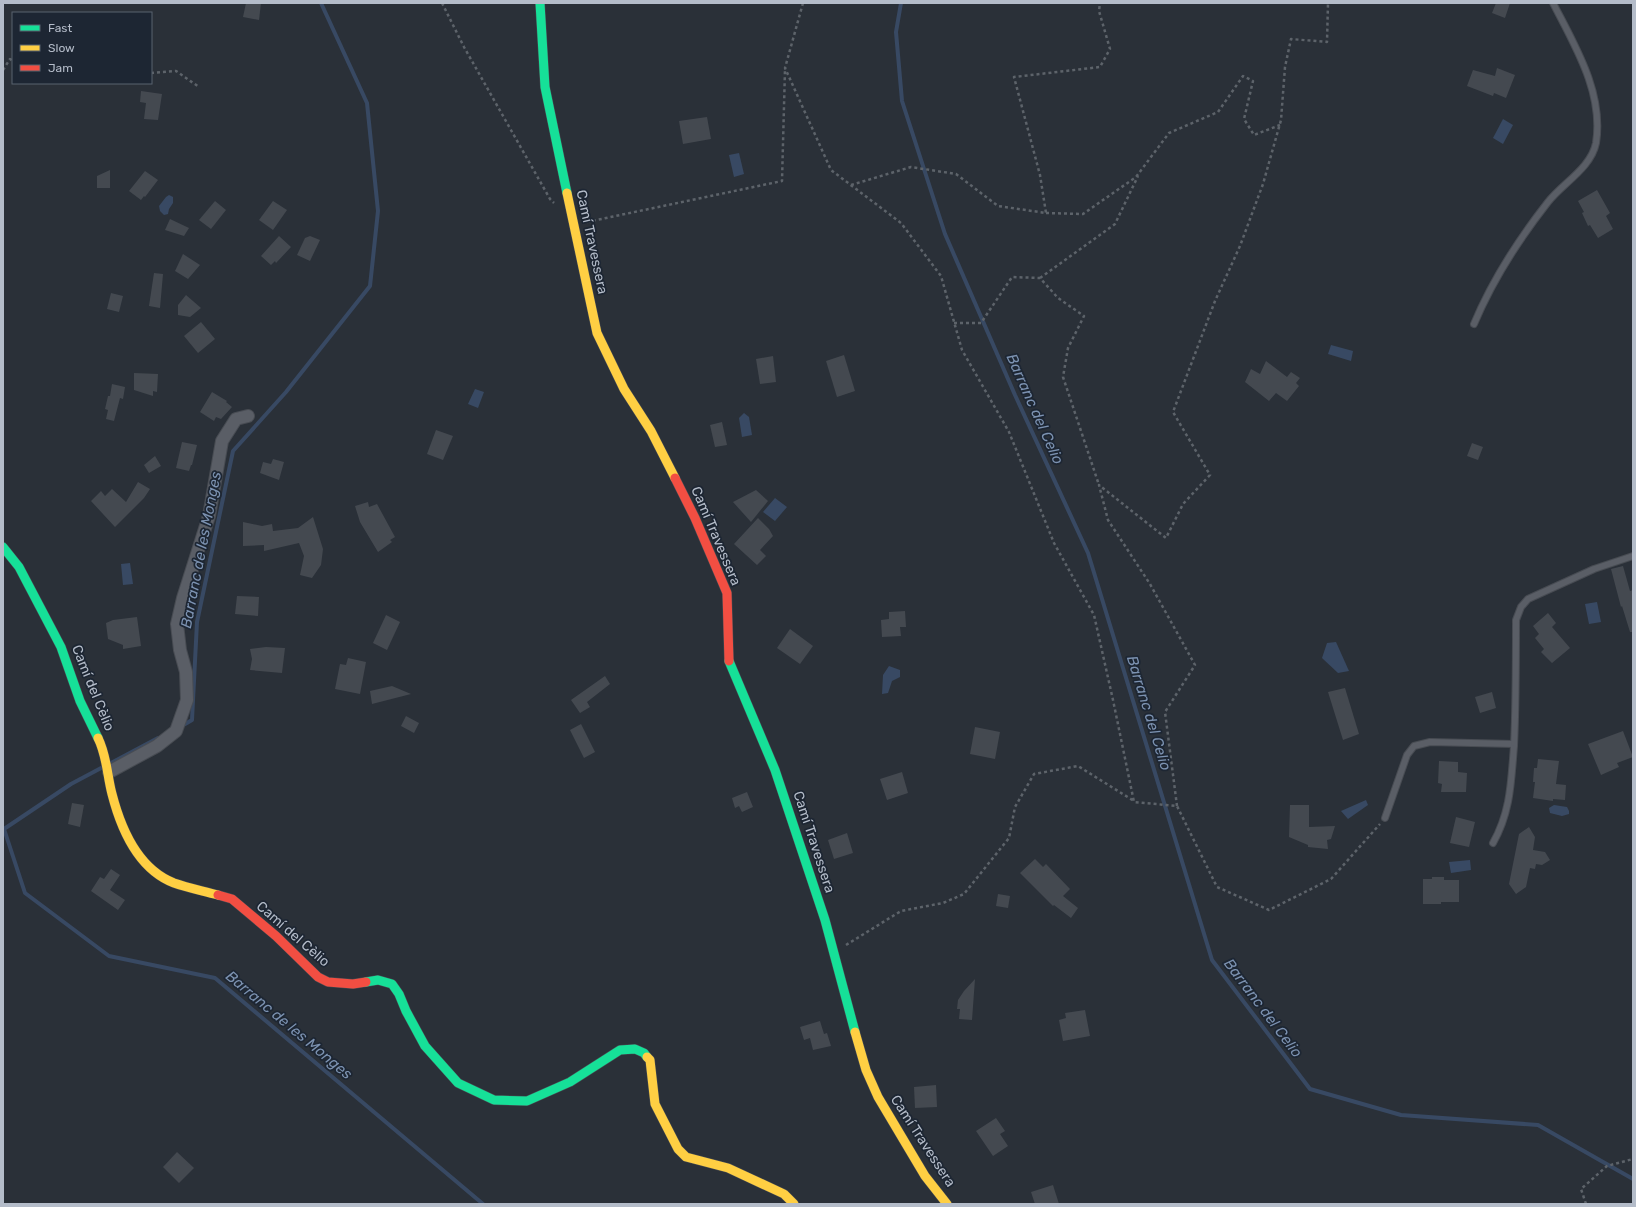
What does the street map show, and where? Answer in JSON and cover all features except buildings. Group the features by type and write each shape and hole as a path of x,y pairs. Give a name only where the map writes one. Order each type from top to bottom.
{"street":[{"name":"Camí Travessera","path":"540,3 545,88 597,333 624,389 651,431 692,512 726,593 728,661 775,770 824,920 866,1070 878,1097 903,1140 925,1176 947,1204"},
{"path":"109,772 157,746 176,731 187,700 186,672 180,650 177,624 183,598 209,516 222,441 236,419 248,416"},
{"name":"Camí del Cèlio","path":"3,547 19,566 61,647 80,700 102,746 109,772 112,793 122,824 137,854 155,873 174,883 232,899 276,936 318,977 328,982 353,984 378,980 392,984 399,994 406,1011 425,1046 458,1083 494,1100 527,1101 570,1082 620,1050 635,1049 644,1053 650,1060 655,1104 678,1149 686,1157 728,1168 784,1194 794,1204"}],"lane":[{"path":"1474,324 1494,282 1523,238 1549,201 1588,160 1595,145 1597,118 1593,90 1587,74 1553,3"},
{"path":"1493,843 1505,817 1509,801 1516,709 1516,620 1521,607 1528,599 1540,592 1601,566 1633,556"},
{"path":"1385,818 1408,755 1414,746 1430,742 1514,744"}],"path":[{"path":"442,3 464,47 546,192 555,204"},
{"path":"575,225 782,181 785,68 804,3"},
{"path":"1046,213 1040,175 1014,77 1100,67 1110,49 1099,11 1100,3"},
{"path":"1099,485 1166,538 1183,504 1210,475 1173,412 1216,301 1240,246 1263,184 1280,125 1285,67 1291,39 1327,42 1328,3"},
{"path":"3,70 10,59 12,60"},
{"path":"785,68 831,170 901,223 941,276 962,350 1009,432 1054,543 1094,615 1134,802"},
{"path":"152,73 176,71 199,87"},
{"path":"851,185 911,167 956,174 998,206 1046,213 1083,214 1136,177 1169,133 1218,112 1243,76 1253,81 1244,119 1254,135 1280,125"},
{"path":"954,323 981,323 1012,277 1040,278 1115,224 1139,173"},
{"path":"1040,278 1058,298 1084,316 1068,348 1063,377 1099,485 1108,520 1150,584 1195,665 1165,712 1177,806 1216,887 1269,910 1331,879 1385,818"},
{"path":"833,952 902,911 943,903 964,894 1009,838 1015,807 1034,774 1078,766 1134,802 1177,806"},
{"path":"1586,1204 1581,1189 1607,1166 1633,1160"}],"water":[{"path":"1503,119 1513,125 1503,144 1493,138"},
{"path":"739,153 744,174 734,177 729,155"},
{"path":"169,195 173,197 173,203 168,214 164,215 160,211 159,206"},
{"path":"1331,345 1353,351 1351,361 1328,354"},
{"path":"475,389 484,392 478,408 468,404"},
{"path":"744,413 749,417 752,435 742,437 739,418"},
{"path":"775,498 787,507 775,521 763,512"},
{"path":"130,563 133,584 123,585 121,564"},
{"path":"1597,602 1601,622 1589,624 1585,604"},
{"path":"1336,642 1349,671 1338,673 1322,658 1327,643"},
{"path":"889,666 900,670 900,677 892,681 888,693 882,694 883,675"},
{"path":"1366,800 1368,805 1348,819 1341,811"},
{"path":"1554,805 1567,807 1569,814 1562,816 1550,813 1549,808"},
{"path":"1470,860 1471,870 1451,873 1449,862"}],"waterway":[{"name":"Barranc de les Monges","path":"180,727 192,720 197,622 233,451 286,392 370,286 378,211 367,103 321,3"},
{"name":"Barranc del Celio","path":"901,3 896,32 902,101 945,234 1015,395 1088,553 1212,960 1310,1089 1401,1115 1538,1125 1633,1179"},
{"name":"Barranc de les Monges","path":"111,763 158,738"},
{"name":"Barranc de les Monges","path":"103,767 71,784 4,829 25,893 109,956 215,978 483,1204"}],"traffic: fast":[{"path":"540,3 545,87 567,193"},
{"path":"3,547 19,567 61,647 80,701 98,738"},
{"path":"729,661 775,770 825,920 855,1032"},
{"path":"366,982 378,980 392,984 399,994 406,1011 425,1046 458,1083 494,1100 527,1101 570,1082 620,1050 635,1049 644,1053 647,1057"}],"traffic: slow":[{"path":"567,193 597,333 624,389 651,431 675,478"},
{"path":"98,738 105,759 112,794 120,821 141,858 161,877 174,883 218,895"},
{"path":"855,1032 866,1070 878,1097 925,1176 947,1204"},
{"path":"647,1057 650,1060 655,1104 678,1149 686,1157 728,1168 784,1194 794,1204"}],"traffic: jam":[{"path":"675,478 695,518 727,593 729,661"},
{"path":"218,895 232,899 276,936 318,977 328,982 353,984 366,982"}]}
